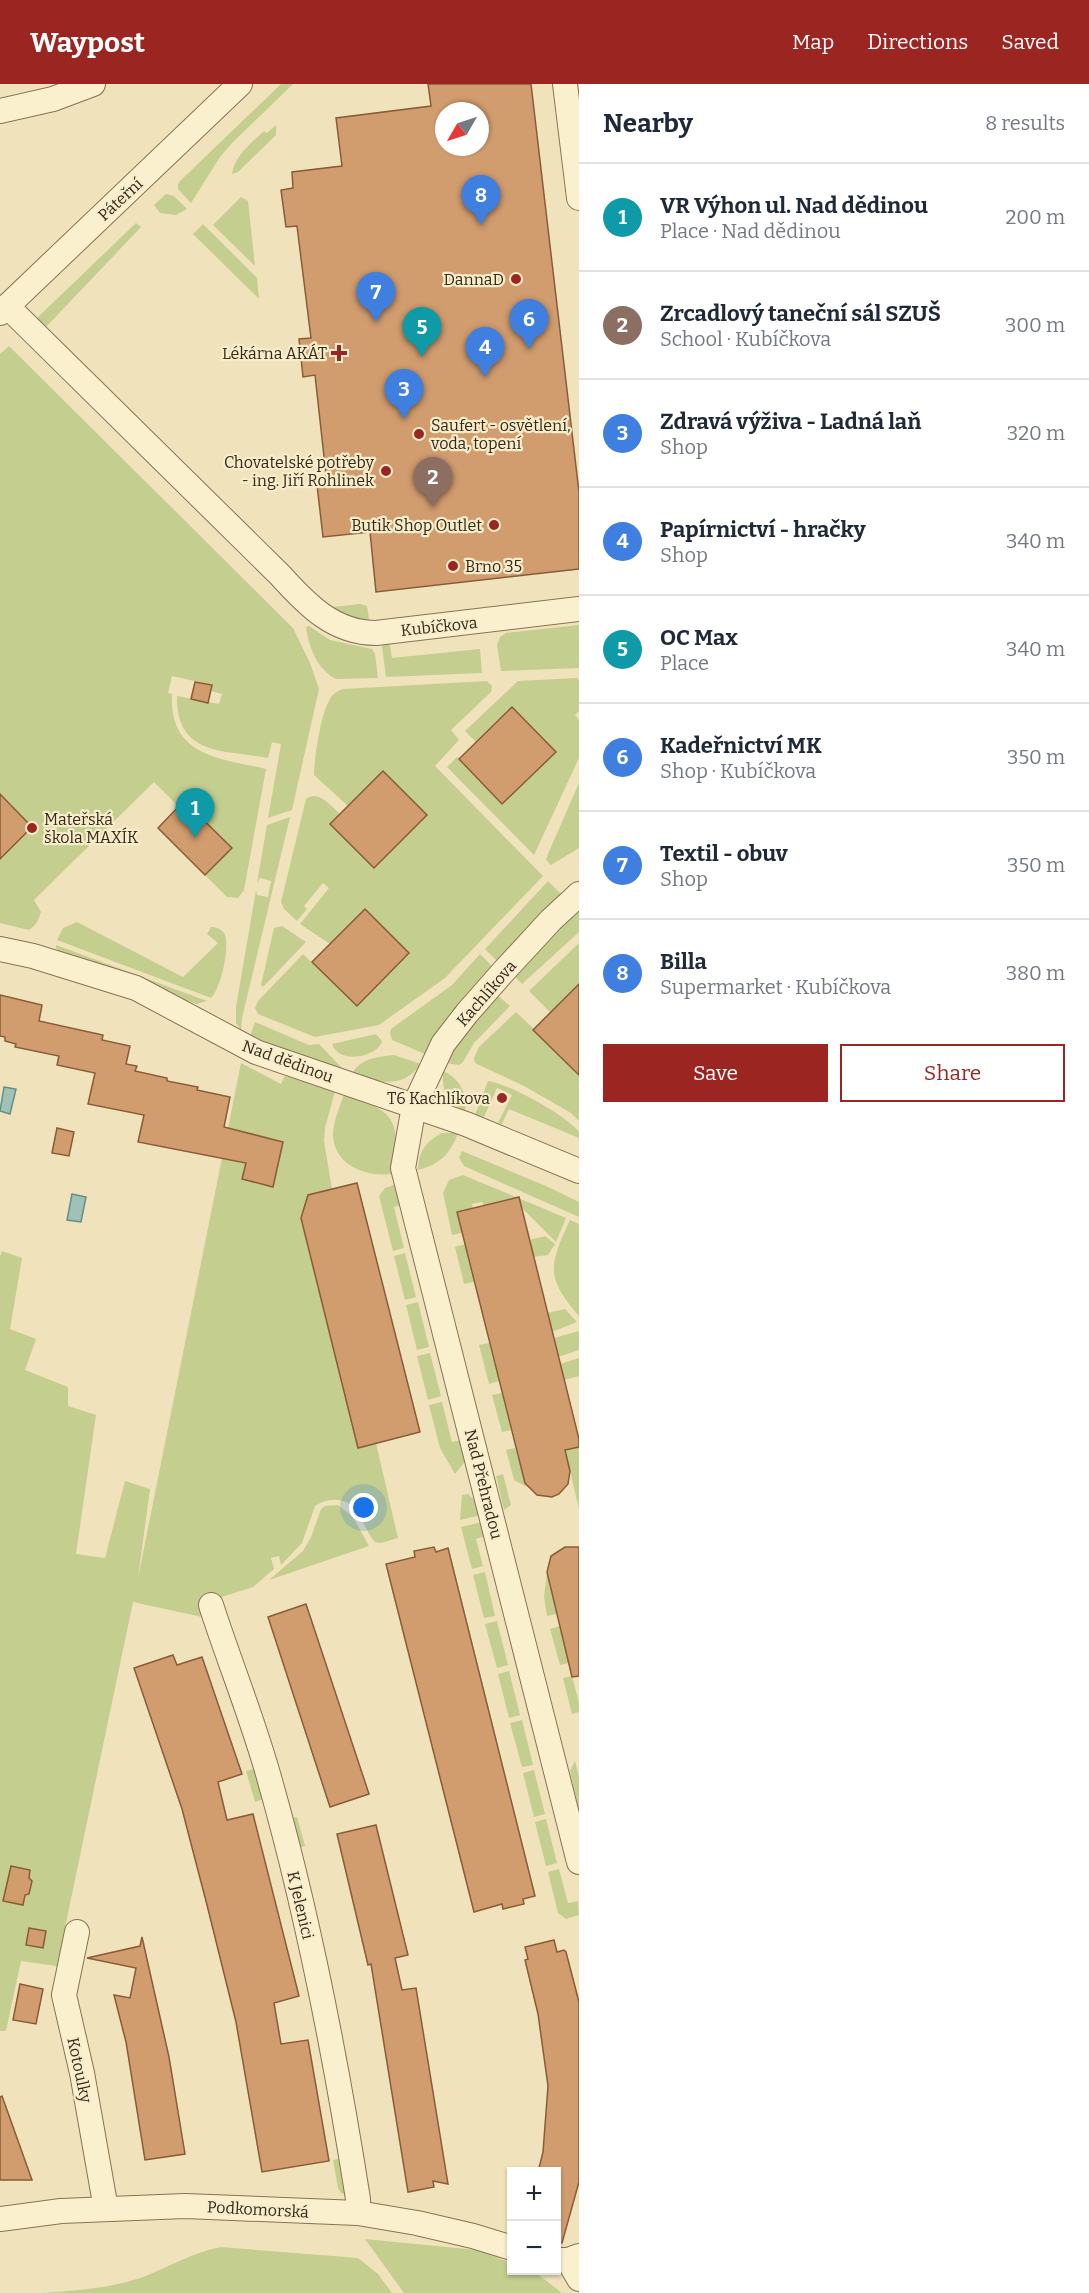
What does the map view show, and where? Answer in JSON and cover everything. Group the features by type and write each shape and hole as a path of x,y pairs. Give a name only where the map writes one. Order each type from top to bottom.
{"street":[{"path":"0,111 52,99 93,84"},
{"name":"Páteřní","path":"4,310 240,84"},
{"path":"565,84 579,198"},
{"name":"Kubíčkova","path":"4,310 272,567 306,603 336,625 373,633 579,609"},
{"name":"Kachlíkova","path":"414,1106 443,1044 467,1013 551,920 579,894"},
{"name":"Nad dědinou","path":"0,949 33,956 136,988 255,1052 474,1127 579,1171"},
{"name":"Nad Přehradou","path":"414,1106 404,1168 579,1862"},
{"name":"K Jelenici","path":"211,1605 270,1780 304,1913 342,2100 358,2199 358,2213"},
{"name":"Kotoulky","path":"77,1932 64,1995 82,2073 106,2209"},
{"name":"Podkomorská","path":"0,2219 61,2211 185,2206 358,2213 417,2223 507,2246"}],"green space":[{"path":"281,84 293,84 220,157 191,203 178,189 180,181"},
{"path":"276,125 276,135 238,172 232,174 244,150 264,131 267,133"},
{"path":"166,194 174,196 187,209 176,215 160,213 154,205"},
{"path":"241,197 248,201 255,266 213,225"},
{"path":"136,223 141,227 45,328 36,319"},
{"path":"203,224 257,278 259,299 193,234"},
{"path":"9,346 293,628 310,663 319,689 292,810 268,818 281,744 272,742 268,758 219,751 193,740 184,730 179,716 177,696 219,704 222,694 211,691 212,685 172,676 168,693 172,694 173,715 179,730 188,742 200,751 215,757 266,769 244,890 238,898 227,897 205,875 231,848 185,801 179,807 154,782 34,900 41,912 34,926 29,930 0,923 0,354"},
{"path":"360,604 367,606 370,625 323,608"},
{"path":"579,625 579,668 501,671 497,645 500,637 506,633"},
{"path":"309,626 330,640 372,649 375,654 378,678 336,679 329,675 319,664 309,643 306,627"},
{"path":"389,640 392,658 480,649 482,673 386,677 382,646 384,641"},
{"path":"577,678 579,680 579,711 575,715 579,720 579,758 534,855 447,767 457,757 502,803 555,751 512,708 476,742 465,731 518,681"},
{"path":"487,681 492,686 491,692 451,730 459,740 435,766 543,876 445,978 379,1025 315,1037 258,1014 255,1008 258,1001 303,954 357,1006 409,953 365,909 330,944 300,924 329,888 323,883 304,906 307,909 297,921 284,909 281,902 306,799 311,796 320,797 340,814 348,806 314,775 326,707 336,692 343,689"},
{"path":"579,783 579,848 551,865 546,860 548,854"},
{"path":"290,817 241,1030 236,1023 236,1007 256,890 257,895 268,897 271,881 260,878 257,883 267,825"},
{"path":"548,881 561,894 498,962 485,949"},
{"path":"579,908 579,932 522,984 514,976"},
{"path":"77,922 183,977 218,943 207,934 211,927 220,929 226,939 226,956 215,993 211,998 57,940 63,928"},
{"path":"282,926 306,942 263,987 261,985 274,928"},
{"path":"579,943 579,984 551,1013 529,991"},
{"path":"56,945 207,1001 197,1004 184,1000 65,956 56,948"},
{"path":"480,954 493,967 447,1019 425,1054 392,1040 391,1029 452,985"},
{"path":"497,995 510,1006 474,1043 463,1062 459,1065 446,1063 450,1051"},
{"path":"516,1012 579,1072 579,1121 571,1113 524,1086 475,1063 474,1058 479,1047"},
{"path":"255,1022 309,1045 319,1044 343,1069 342,1071 250,1036"},
{"path":"376,1034 382,1041 379,1047 366,1055 342,1055 332,1044"},
{"path":"394,1055 421,1064 406,1078 398,1081 380,1081 352,1074 365,1061"},
{"path":"241,1063 281,1084 285,1076 335,1091 325,1128 324,1141 332,1189 308,1195 301,1218 358,1447 376,1443 398,1538 381,1543 375,1542 351,1505 338,1500 326,1501 315,1506 302,1543 281,1565 279,1556 271,1558 274,1569 253,1587 209,1601 202,1617 133,1602 57,1966 21,1961 6,2031 0,2031 0,1256 2,1251 22,1258 10,1329 36,1339 25,1370 68,1387 68,1406 96,1415 76,1554 105,1558 125,1481 150,1489 138,1578"},
{"path":"443,1071 461,1087 466,1105 465,1111 453,1104 446,1095"},
{"path":"488,1081 510,1088 550,1109 579,1132 579,1138 509,1109 502,1124 498,1123 512,1095 497,1088 484,1117 475,1115"},
{"path":"344,1094 375,1106 391,1120 396,1140 397,1173 365,1172 347,1163 340,1155 335,1146 333,1130"},
{"path":"442,1133 458,1133 452,1147 438,1161 418,1170 424,1148"},
{"path":"462,1151 579,1202 579,1217 464,1166 459,1158"},
{"path":"463,1175 566,1218 556,1242 521,1207 484,1206 482,1202 472,1204 473,1208 457,1212 462,1233 452,1235 443,1193 449,1180"},
{"path":"399,1183 404,1204 394,1207 404,1248 393,1251 379,1196 385,1188"},
{"path":"570,1220 579,1224 579,1316 560,1291 554,1270 558,1248"},
{"path":"545,1236 555,1244 548,1255 533,1257 529,1240"},
{"path":"465,1244 474,1282 464,1284 455,1247"},
{"path":"405,1253 416,1297 405,1300 394,1256"},
{"path":"418,1302 429,1347 417,1350 406,1305"},
{"path":"565,1309 577,1322 552,1332 547,1313"},
{"path":"579,1331 579,1350 558,1357 554,1338"},
{"path":"489,1343 499,1381 489,1384 479,1345"},
{"path":"430,1353 441,1396 428,1400 417,1356"},
{"path":"579,1358 579,1376 564,1380 560,1364"},
{"path":"502,1393 511,1430 502,1432 492,1395"},
{"path":"442,1402 452,1442 462,1440 467,1459 455,1474 440,1448 429,1405"},
{"path":"579,1447 579,1509 565,1450"},
{"path":"515,1448 527,1487 514,1480 506,1450"},
{"path":"503,1474 511,1505 504,1510 496,1476"},
{"path":"468,1494 478,1503 481,1515 460,1520 462,1495"},
{"path":"338,1505 353,1517 369,1546 269,1580 303,1551 311,1537 321,1509 325,1506"},
{"path":"482,1522 486,1536 476,1539 483,1566 472,1569 461,1527"},
{"path":"485,1572 495,1616 484,1618 473,1575"},
{"path":"547,1572 557,1614 547,1616 544,1597"},
{"path":"497,1621 508,1665 497,1668 485,1624"},
{"path":"560,1626 569,1663 560,1665 550,1629"},
{"path":"509,1671 520,1715 509,1718 498,1674"},
{"path":"572,1676 579,1712 572,1714 563,1678"},
{"path":"522,1720 533,1765 522,1767 510,1723"},
{"path":"575,1761 579,1777 579,1811 570,1771"},
{"path":"254,1769 264,1799 255,1802 246,1771"},
{"path":"534,1770 545,1814 534,1817 523,1773"},
{"path":"297,1817 305,1846 298,1848 290,1818"},
{"path":"546,1819 557,1863 546,1866 535,1822"},
{"path":"559,1869 568,1903 578,1901 579,1915 566,1919 558,1913 548,1872"},
{"path":"342,2158 347,2195 341,2193 338,2188 333,2160"},
{"path":"365,2239 477,2250 507,2261 507,2275 539,2275 562,2293 404,2293"},
{"path":"221,2247 358,2258 378,2274 392,2293 43,2293 93,2288 130,2281 201,2252"}],"water":[{"path":"4,1087 16,1089 10,1114 0,1111"},
{"path":"72,1194 86,1197 81,1222 67,1220"}],"building":[{"path":"428,84 531,84 579,492 579,569 376,592 370,532 323,537 317,485 327,484 315,375 303,377 299,339 311,338 297,226 286,227 281,190 293,188 292,172 342,166 336,118 431,106"},
{"path":"195,682 212,685 208,703 191,699"},
{"path":"512,707 556,752 502,804 459,759"},
{"path":"383,771 427,815 374,868 330,824"},
{"path":"0,794 32,827 0,859"},
{"path":"184,801 232,848 205,875 158,828"},
{"path":"365,909 409,953 357,1006 312,962"},
{"path":"579,984 579,1075 533,1030"},
{"path":"0,995 42,1005 39,1021 103,1035 102,1040 130,1046 126,1064 137,1066 135,1071 167,1078 167,1081 198,1087 197,1090 230,1097 224,1127 283,1142 273,1187 242,1179 246,1163 138,1142 144,1115 88,1104 95,1073 57,1065 59,1056 15,1047 16,1044 5,1041 5,1037 0,1036"},
{"path":"57,1128 74,1132 69,1156 52,1153"},
{"path":"357,1183 420,1432 358,1448 301,1218 308,1195"},
{"path":"519,1197 579,1439 579,1447 565,1450 570,1471 568,1484 559,1494 552,1497 537,1495 525,1483 457,1212"},
{"path":"434,1547 436,1552 448,1548 535,1896 523,1899 524,1904 503,1909 502,1904 474,1912 386,1564 415,1557 414,1551"},
{"path":"565,1547 579,1547 579,1676 572,1677 547,1572 551,1556"},
{"path":"306,1604 369,1794 330,1807 268,1617"},
{"path":"173,1655 177,1665 202,1657 242,1774 218,1782 227,1820 253,1814 299,1996 274,2003 281,2044 308,2040 329,2161 262,2172 236,2022 207,1905 182,1809 134,1668"},
{"path":"376,1825 408,1955 395,1958 402,1990 416,1988 448,2184 433,2181 434,2187 408,2192 371,1964 368,1965 337,1834"},
{"path":"11,1866 30,1870 29,1878 32,1881 23,1905 3,1901"},
{"path":"29,1928 46,1931 43,1948 26,1945"},
{"path":"142,1937 169,2057 185,2154 145,2160 126,2042 114,1995 130,1998 136,1968 87,1958 140,1946"},
{"path":"554,1940 557,1952 564,1950 566,1952 579,2002 579,2182 562,2243 561,2167 539,2167 543,2152 548,2086 538,2014 525,1960 528,1959 525,1947"},
{"path":"20,1984 43,1989 36,2024 13,2020"},
{"path":"2,2096 32,2180 0,2180 0,2097"}],"place":[{"name":"Billa","path":"481,225"},
{"name":"DannaD","path":"516,279"},
{"name":"Textil - obuv","path":"376,322"},
{"name":"Kadeřnictví MK","path":"529,349"},
{"name":"Lékárna AKÁT","path":"339,353"},
{"name":"OC Max","path":"422,357"},
{"name":"Papírnictví - hračky","path":"485,377"},
{"name":"Zdravá výživa - Ladná laň","path":"404,419"},
{"name":"Saufert - osvětlení, voda, topení","path":"419,434"},
{"name":"Chovatelské potřeby - ing. Jiří Rohlinek","path":"386,471"},
{"name":"Zrcadlový taneční sál SZUŠ","path":"433,507"},
{"name":"Butik Shop Outlet","path":"494,525"},
{"name":"Brno 35","path":"453,566"},
{"name":"Mateřská škola MAXÍK","path":"32,828"},
{"name":"VR Výhon ul. Nad dědinou","path":"195,838"},
{"name":"T6 Kachlíkova","path":"502,1098"}]}
